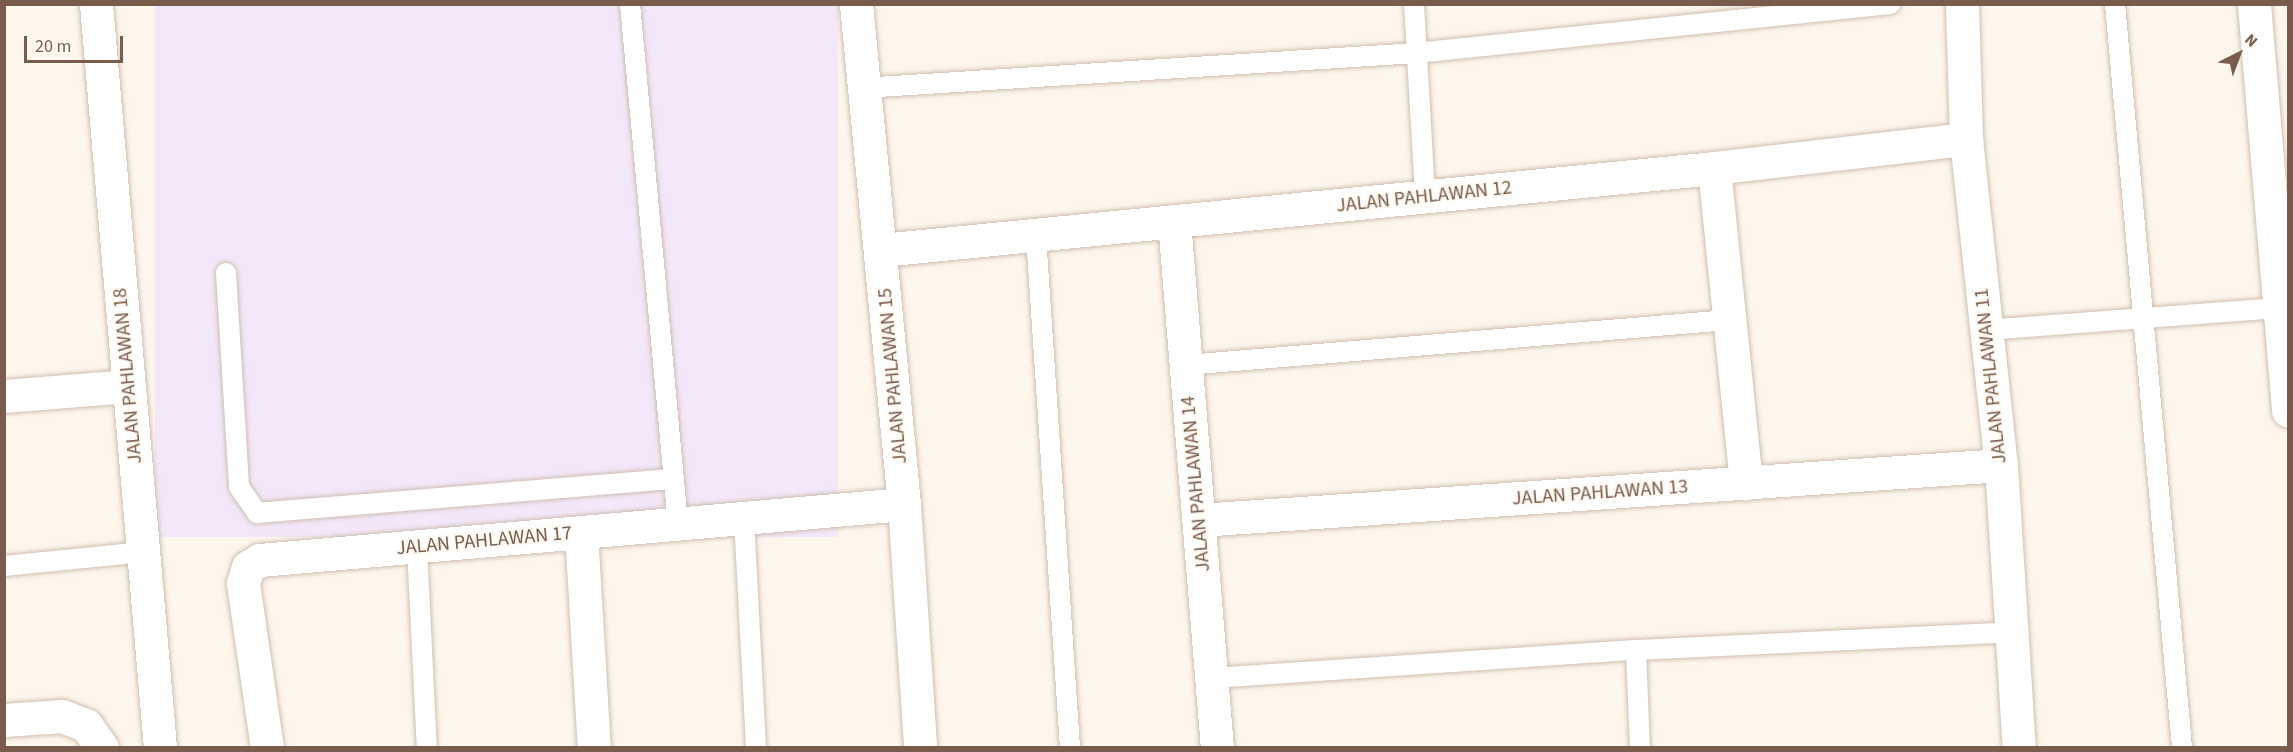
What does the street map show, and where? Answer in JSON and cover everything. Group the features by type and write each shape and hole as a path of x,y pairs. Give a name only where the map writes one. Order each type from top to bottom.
{"street":[{"name":"JALAN PAHLAWAN 18","path":"96,4 160,747"},
{"name":"JALAN PAHLAWAN 15","path":"856,4 862,88 881,249 904,504 921,747"},
{"name":"JALAN PAHLAWAN 11","path":"1962,4 1966,139 2001,465 2019,747"},
{"path":"2254,4 2278,115 2278,308 2289,411"},
{"name":"JALAN PAHLAWAN 12","path":"881,249 1714,168 1966,139"},
{"path":"1714,168 1746,483"},
{"name":"JALAN PAHLAWAN 14","path":"1174,221 1217,747"},
{"path":"4,396 128,386"},
{"name":"JALAN PAHLAWAN 13","path":"1198,520 2001,465"},
{"name":"JALAN PAHLAWAN 17","path":"267,747 243,583 248,567 260,561 904,504"},
{"path":"581,532 594,747"},
{"path":"4,720 62,716 86,725 102,747"}],"lane":[{"path":"630,4 678,524"},
{"path":"1414,4 1425,196"},
{"path":"862,88 1416,53 1890,4"},
{"path":"2115,4 2141,316 2182,747"},
{"path":"1036,234 1070,747"},
{"path":"226,273 239,487 257,513 674,479"},
{"path":"1986,330 2141,316 2278,308"},
{"path":"1186,365 1730,320"},
{"path":"744,518 756,747"},
{"path":"417,547 427,747"},
{"path":"4,566 144,552"},
{"path":"1211,678 1636,650 2013,632"},
{"path":"1636,650 1640,747"}],"shaded area":[{"path":"155,5 838,5 838,537 155,537"}]}
